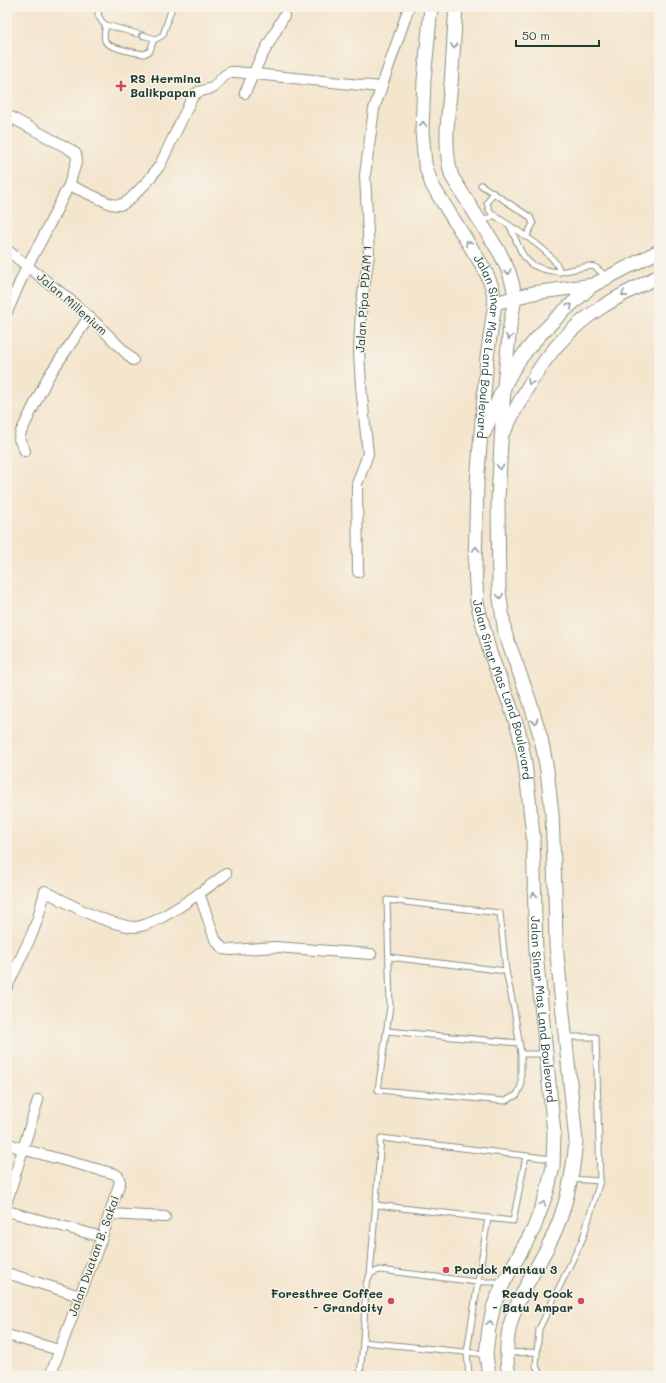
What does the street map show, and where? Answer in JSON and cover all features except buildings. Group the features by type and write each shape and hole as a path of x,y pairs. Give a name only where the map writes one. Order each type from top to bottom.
{"street":[{"name":"Jalan Pipa PDAM 1","path":"358,572 357,484 368,454 359,351 361,308 369,254 365,174 374,109 380,87 409,7"},
{"name":"Jalan Sinar Mas Land Boulevard","path":"431,7 424,80 422,131 425,164 432,185 485,270 492,287 495,303 487,356 477,490 475,567 477,602 490,653 519,732 525,763 533,835 536,953 554,1133 553,1167 547,1192 534,1228 504,1282 494,1305 489,1328 486,1354 488,1376"},
{"name":"Jalan Sinar Mas Land Boulevard","path":"456,7 449,111 448,164 452,177 500,253 509,272 515,298 510,326 504,386 498,500 499,591 505,632 539,731 547,770 552,814 556,890 556,945 576,1141 567,1198 553,1237 517,1302 510,1323 506,1354 506,1363 509,1376"},
{"path":"245,93 258,63 284,16"},
{"path":"69,184 111,204 123,204 147,182 160,165 196,94 198,92 214,88 225,75 231,72 380,87"},
{"path":"7,312 27,266 42,241 69,184 77,160 76,154 64,145 8,120"},
{"path":"432,185 452,177"},
{"name":"Jalan Millenium","path":"7,250 54,287 133,360"},
{"path":"495,303 533,293 593,285 659,251"},
{"name":"Jalan Sinar Mas Land Boulevard","path":"502,434 538,368 565,337 602,307 659,276"},
{"path":"480,442 504,386 520,359 551,324 593,285"},
{"path":"25,451 19,439 21,432 48,377 88,317"},
{"path":"551,324 565,337"},
{"path":"7,987 32,934 45,891 111,922 135,927 149,924 164,916 226,874"},
{"path":"199,893 215,939 223,949 231,950 275,947 371,954"},
{"path":"548,1071 568,1067"},
{"path":"7,1201 38,1100"},
{"name":"Jalan Duatan B. Sakai","path":"7,1144 116,1174 120,1182 102,1237 50,1376"},
{"path":"7,1211 102,1237"},
{"path":"110,1214 165,1217"},
{"path":"7,1273 80,1296"},
{"path":"7,1335 59,1350"}],"lane":[{"path":"99,7 98,15 102,22 106,25 154,39 163,36 172,7"},
{"path":"106,25 104,40 112,46 144,54 150,51 154,39"},
{"path":"481,185 530,217 533,224 526,237"},
{"path":"493,193 487,203 489,210 494,216 526,237 553,259 559,266 560,272"},
{"path":"481,223 494,216"},
{"path":"510,226 523,256 533,266 539,269 560,272 589,266 596,267 608,278"},
{"path":"387,900 500,913 506,971 519,1043 520,1086 517,1095 505,1101 378,1090 390,1006 390,957 387,900"},
{"path":"390,957 506,971"},
{"path":"387,1031 519,1043"},
{"path":"540,1376 536,1366 539,1329 583,1238 600,1181 596,1037 565,1038"},
{"path":"520,1054 546,1054"},
{"path":"360,1376 364,1342 366,1284 370,1275 382,1138 553,1159"},
{"path":"376,1205 513,1221 526,1156"},
{"path":"571,1179 600,1181"},
{"path":"470,1376 467,1352 488,1218"},
{"path":"370,1275 380,1270 478,1282 504,1282"},
{"path":"364,1342 486,1354"},
{"path":"506,1354 537,1352"}],"place":[{"name":"RS Hermina Balikpapan","path":"121,86"},
{"name":"Pondok Mantau 3","path":"446,1270"},
{"name":"Foresthree Coffee - Grandcity","path":"391,1301"},
{"name":"Ready Cook - Batu Ampar","path":"581,1301"}]}
